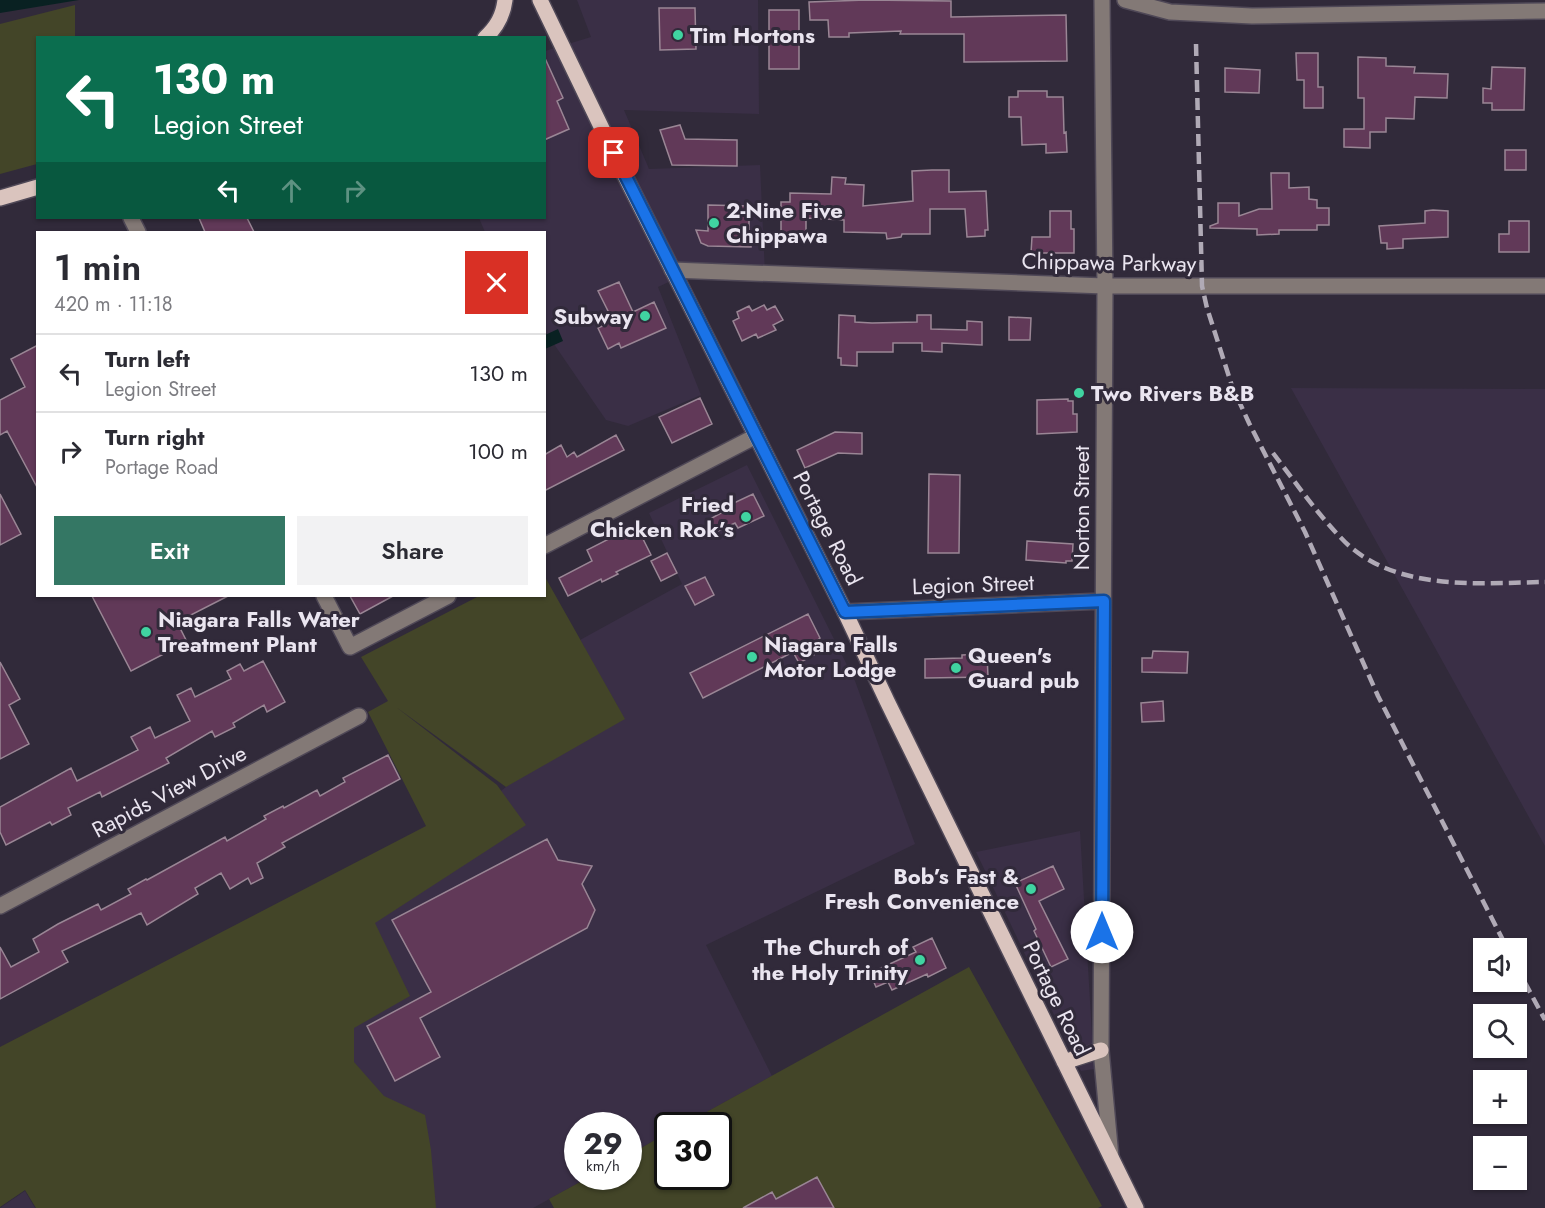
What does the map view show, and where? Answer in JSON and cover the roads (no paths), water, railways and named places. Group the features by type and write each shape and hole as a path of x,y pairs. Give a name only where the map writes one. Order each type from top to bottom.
{"main road":[{"path":"487,36 496,28 504,10 505,0"},
{"name":"Portage Road","path":"540,0 551,38 672,270 845,612 1136,1208"},
{"path":"0,198 36,188"},
{"path":"1064,1062 1101,1050"}],"street":[{"name":"Norton Street","path":"1102,0 1105,286 1101,1050 1112,1160"},
{"path":"1125,0 1170,12 1252,16 1545,11"},
{"name":"Chippawa Parkway","path":"672,270 1105,286 1545,286"},
{"path":"546,545 756,436"},
{"path":"325,597 350,646 446,597"},
{"name":"Legion Street","path":"845,612 1104,601"},
{"name":"Rapids View Drive","path":"0,906 359,716"}],"railway":[{"path":"1196,44 1202,286 1232,386 1305,532 1378,696 1502,938"},
{"path":"1273,453 1335,532 1366,558 1389,569 1414,577 1440,581 1545,582"},
{"path":"1527,986 1545,1020"}],"place":[{"name":"Tim Hortons","path":"678,35"},
{"name":"2-Nine Five Chippawa","path":"714,223"},
{"name":"Subway","path":"645,316"},
{"name":"Two Rivers B&B","path":"1079,393"},
{"name":"Fried Chicken Rok’s","path":"746,517"},
{"name":"Niagara Falls Water Treatment Plant","path":"146,632"},
{"name":"Niagara Falls Motor Lodge","path":"752,657"},
{"name":"Queen's Guard pub","path":"956,668"},
{"name":"Bob’s Fast & Fresh Convenience","path":"1031,889"},
{"name":"The Church of the Holy Trinity","path":"920,960"}]}
